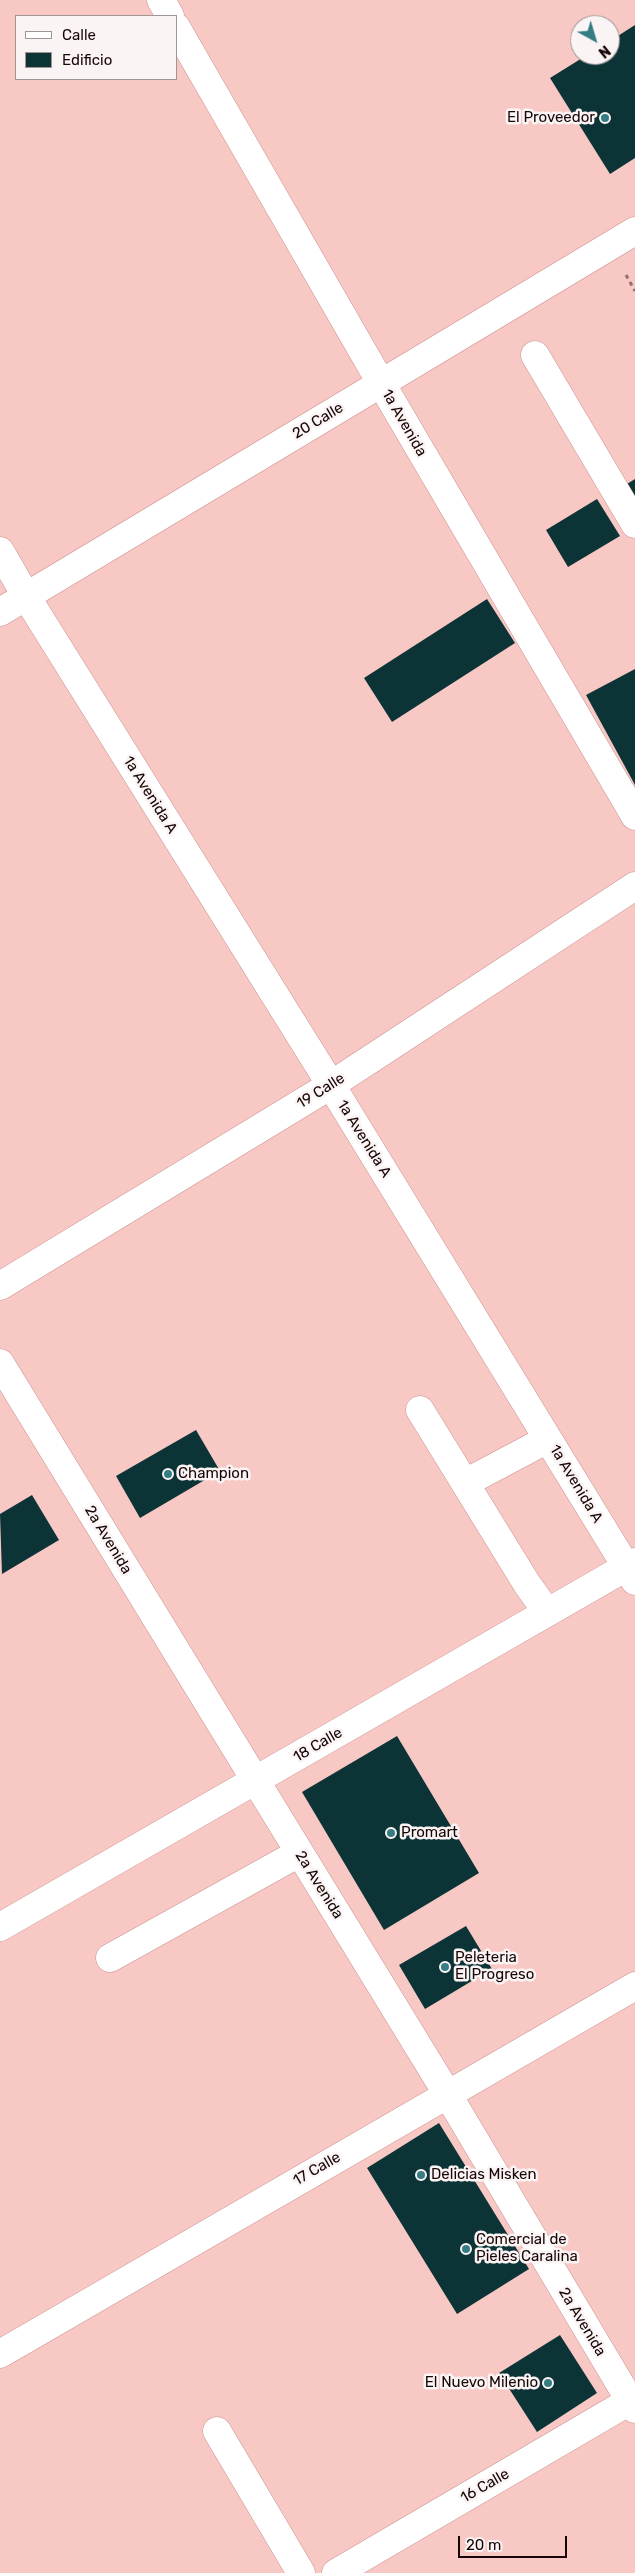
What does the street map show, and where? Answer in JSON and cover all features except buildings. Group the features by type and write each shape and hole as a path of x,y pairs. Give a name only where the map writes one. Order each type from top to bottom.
{"street":[{"path":"161,0 169,15"},
{"name":"1a Avenida","path":"178,30 381,383 635,816"},
{"name":"20 Calle","path":"0,612 635,231"},
{"path":"535,355 635,524"},
{"name":"1a Avenida A","path":"0,551 26,596 331,1085 548,1439 632,1570"},
{"name":"19 Calle","path":"0,1286 331,1085 635,886"},
{"name":"2a Avenida","path":"0,1363 254,1781 448,2095 633,2403"},
{"path":"420,1410 527,1584 547,1612"},
{"path":"465,1483 548,1439"},
{"name":"18 Calle","path":"0,1927 547,1612 632,1570"},
{"path":"110,1958 299,1853"},
{"name":"17 Calle","path":"0,2354 635,1986"},
{"name":"16 Calle","path":"336,2573 633,2403"},
{"path":"217,2431 300,2573"}],"place":[{"name":"El Proveedor","path":"605,118"},
{"name":"Champion","path":"168,1474"},
{"name":"Promart","path":"391,1833"},
{"name":"Peleteria El Progreso","path":"445,1967"},
{"name":"Delicias Misken","path":"421,2175"},
{"name":"Comercial de Pieles Caralina","path":"466,2249"},
{"name":"El Nuevo Milenio","path":"548,2383"}]}
